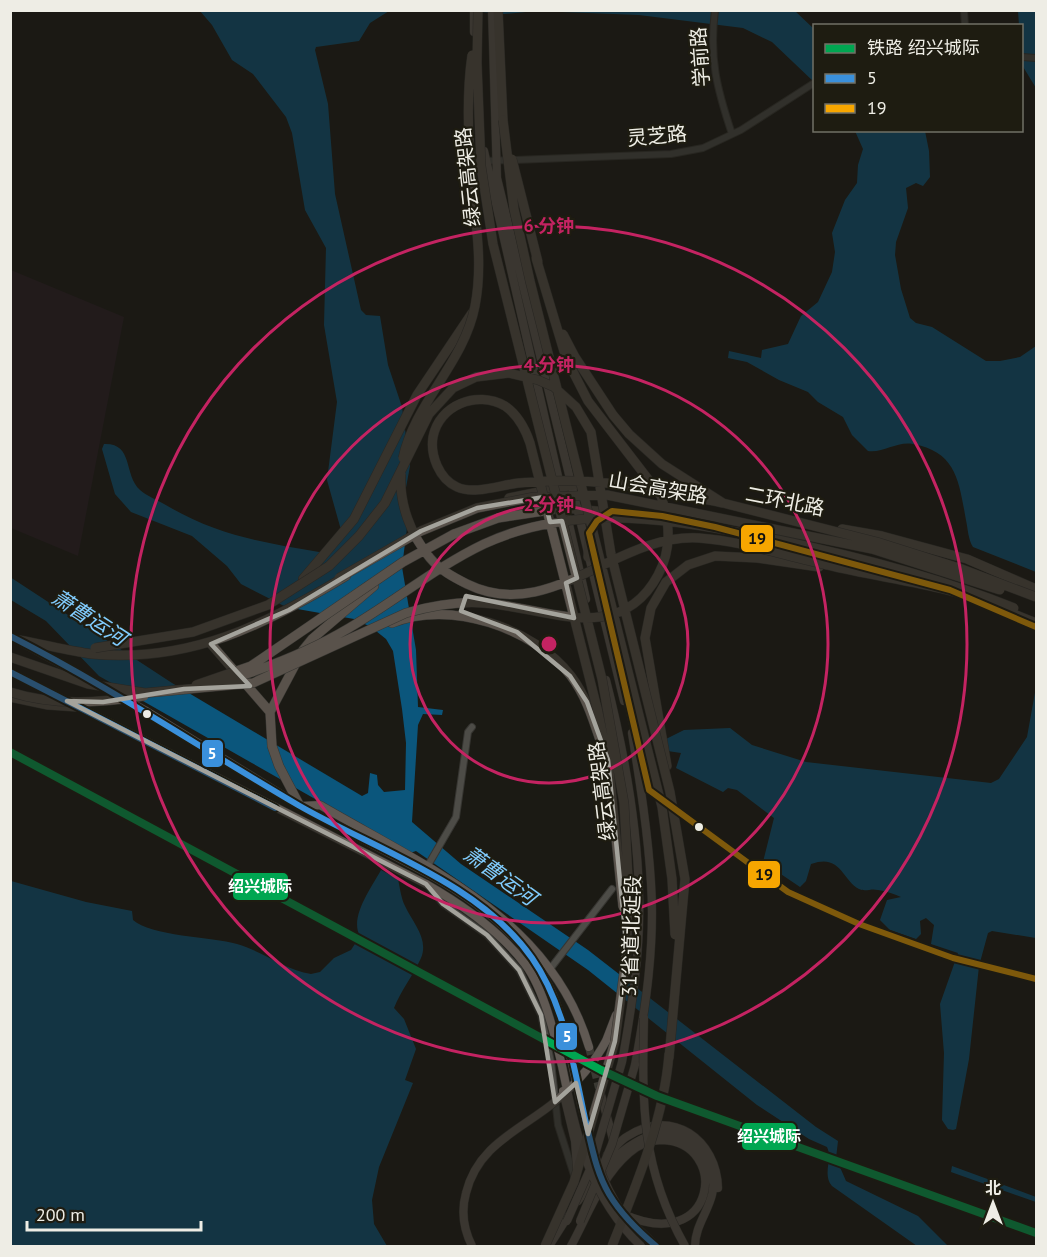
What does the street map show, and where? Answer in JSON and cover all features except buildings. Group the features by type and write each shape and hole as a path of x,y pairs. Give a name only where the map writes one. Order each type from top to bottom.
{"highway":[{"name":"绿云高架路","path":"498,10 503,120 514,209 662,807 672,879 677,959 669,1058 655,1123 612,1246"},
{"name":"绿云高架路","path":"475,15 481,166 493,244 602,679 618,756 624,803 628,878 627,951 615,1041 574,1182 547,1246"},
{"path":"475,15 471,66 471,169 481,260 475,309 465,338 415,420 402,462 402,496 412,530 433,561 450,575 484,591 536,593 563,585 647,544 698,538 733,543 850,571 949,590 1036,625"},
{"path":"360,636 406,613 461,603 505,605 561,618 594,619 620,612 636,601 654,583 665,562 669,530 661,496 588,401 566,358 536,258 503,120"},
{"path":"536,258 555,318 575,357 613,415 662,464 723,502"},
{"path":"268,605 308,575 354,519 417,395 475,309"},
{"path":"13,637 93,651 193,632 268,605 329,566 359,536 385,503 429,414 453,388 476,377 509,373 538,380 554,387 576,407 591,432 611,554 670,792"},
{"path":"627,951 608,760 589,674 554,535 545,500 542,489 539,477 530,443 523,425 506,407 483,400 462,402 443,415 433,436 432,450 436,464 455,486 469,491 522,483 539,482 548,482 573,480 614,481 723,502 877,542 959,568 1036,597"},
{"name":"二环北路","path":"93,651 138,654 211,644 289,610 420,531 472,507 570,485 616,483 786,520 882,536 967,559 1036,589"},
{"name":"山会高架路","path":"93,651 195,642 249,624 282,610 421,531 477,508 534,497 607,495 806,534 872,549 957,575 1036,603"},
{"path":"10,692 38,700 104,702 182,690 250,666 404,562 454,534 498,518 564,508 662,516 715,526 950,590 1036,625"},
{"path":"588,557 589,533 597,521 612,511"},
{"name":"山会高架路","path":"201,688 254,672 304,652 350,627 458,557 487,543 546,524 591,518 657,519 864,558 953,583 1036,617"},
{"path":"589,533 649,790"},
{"path":"669,1058 685,879 658,703 647,659 645,638 651,608 666,582 688,565 715,556 757,558 850,571"},
{"path":"300,806 279,766 272,746 270,716 303,650 326,626 404,562"},
{"path":"10,657 87,684 145,693 201,688 253,683 400,620 430,616 459,616 494,623 517,632 550,655 570,676 587,702 608,760"},
{"path":"211,644 270,716"},
{"path":"10,697 48,705 77,706"}],"main road":[{"name":"31省道北延段","path":"492,10 497,178 575,508 631,727 643,806 651,885 650,961 644,1018 621,1117 580,1221 567,1246"},
{"path":"475,15 478,115 485,161 564,508 618,729 635,829 639,894 637,954 624,1050 603,1135 563,1221 547,1246"},
{"path":"13,637 146,711 300,806 320,805 386,848 428,868 500,914 521,932 572,1001 589,1047"},
{"path":"10,672 426,884 491,929 526,965 548,1013 580,1144 594,1184 621,1227 641,1246"},
{"path":"472,1246 464,1218 464,1200 474,1168 496,1143 554,1103 573,1086 593,1063 616,1016 626,946 635,829"},
{"path":"428,868 498,920 532,957 556,1004 593,1156 609,1193 623,1214 656,1246"},
{"path":"644,1018 644,1114 649,1153 658,1190 685,1246"},
{"path":"553,1246 574,1194 577,1170 575,1141 564,1101 562,1066"},
{"path":"599,1088 615,1148"},
{"path":"576,1184 627,1136 658,1125 674,1126 692,1134 707,1148 717,1171 718,1191 699,1246"},
{"path":"547,1246 590,1183 631,1144 643,1137 659,1134 672,1134 688,1140 700,1152 711,1171 711,1203 699,1227 695,1246"},
{"path":"571,1246 609,1174 622,1160 642,1144 656,1140 671,1140 688,1148 702,1167 706,1190 701,1205 689,1220 672,1227 650,1226 623,1214"}],"street":[{"name":"学前路","path":"715,10 713,26 716,87 732,134"},
{"name":"灵芝路","path":"485,161 671,154 703,148 732,134 812,85"},
{"path":"428,868 456,817 468,732 472,728"},
{"path":"649,790 788,892 859,924 953,958 1036,979"},
{"path":"426,884 443,904 487,935 519,970 541,1015 551,1062 558,1125 576,1184 547,1246"},
{"path":"550,969 612,889"}],"highlighted area":[{"path":"544,497 550,522 562,521 577,578 566,583 574,618 466,596 461,611 517,632 570,676 587,702 608,760 627,951 615,1041 588,1134 576,1083 555,1102 541,1015 519,970 487,935 443,904 426,884 67,701 103,702 184,689 250,686 211,644 289,610 421,531 477,508"}],"shaded area":[{"path":"11,270 124,317 78,556 11,528"}],"water":[{"path":"200,11 389,11 370,23 359,41 316,47 315,50 328,104 335,194 361,310 366,315 380,316 388,365 402,407 410,466 405,493 408,520 402,567 416,650 418,707 443,710 442,715 423,714 418,725 412,822 461,864 588,950 816,1127 838,1141 836,1158 846,1181 918,1216 948,1246 917,1246 832,1186 828,1177 829,1152 827,1147 809,1139 757,1105 588,970 416,851 410,853 99,676 46,621 11,600 10,577 172,683 362,796 368,793 370,773 377,775 378,785 384,792 405,790 406,743 402,709 393,651 386,639 371,627 354,619 286,607 241,584 227,566 192,536 131,512 115,494 102,449 104,444 120,449 127,461 131,476 140,490 183,515 220,530 258,541 319,552 325,551 341,530 327,480 337,402 324,325 326,248 305,210 292,133 286,117 253,74 232,60 212,25"},
{"path":"471,11 536,11 504,14"},
{"path":"536,11 795,11 813,28 813,81 772,42 743,28 639,15"},
{"path":"1018,11 1036,11 1036,88 1023,67 1023,24 1019,24"},
{"path":"855,132 925,132 930,177 923,186 916,183 906,188 908,208 896,242 895,255 901,289 910,318 916,323 932,327 986,361 1020,357 1036,346 1036,572 973,547 958,481 947,462 939,454 913,444 868,451 852,435 843,417 818,402 808,392 779,380 747,362 728,358 729,351 761,358 762,350 788,344 801,316 818,302 832,272 835,252 832,233 845,200 857,183 858,165 863,149"},
{"path":"1036,687 1036,938 992,931 988,933 979,966 969,1059 956,1129 953,1130 948,1129 942,1120 944,1053 940,1004 958,953 931,944 934,925 926,918 920,921 921,934 916,939 890,930 880,920 887,900 901,897 881,890 859,889 840,869 829,862 811,864 806,881 800,887 763,862 774,818 737,790 728,788 723,792 676,768 681,753 661,750 660,742 684,730 730,728 752,745 806,762 991,783 999,779 1027,737"},
{"path":"381,870 398,879 404,903 419,931 423,944 421,958 394,1008 404,1019 416,1049 405,1080 413,1083 379,1167 372,1200 374,1224 387,1246 11,1246 11,881 86,902 132,911 133,920 153,930 237,944 292,969 311,974 320,972 334,958 351,950 360,936 357,928 359,911"},
{"path":"952,1166 1036,1197 1036,1202 951,1172"}],"tunnel":[{"path":"589,1047 599,1088"}],"rail line":[{"name":"绍兴城际","path":"10,752 601,1070 657,1096 1036,1233"}],"transit line":[{"name":"19","path":"1036,627 950,590 715,527 662,516 612,511 597,521 589,533 649,790 788,892 859,924 953,958 1036,979"},
{"name":"5","path":"10,636 120,697 298,805 455,888 510,932 532,958 553,996 567,1038 592,1150 605,1186 624,1215 656,1246"},
{"name":"5","path":"10,672 275,808"}],"water label":[{"name":"萧曹运河","path":"89,618"},
{"name":"萧曹运河","path":"500,876"}]}
